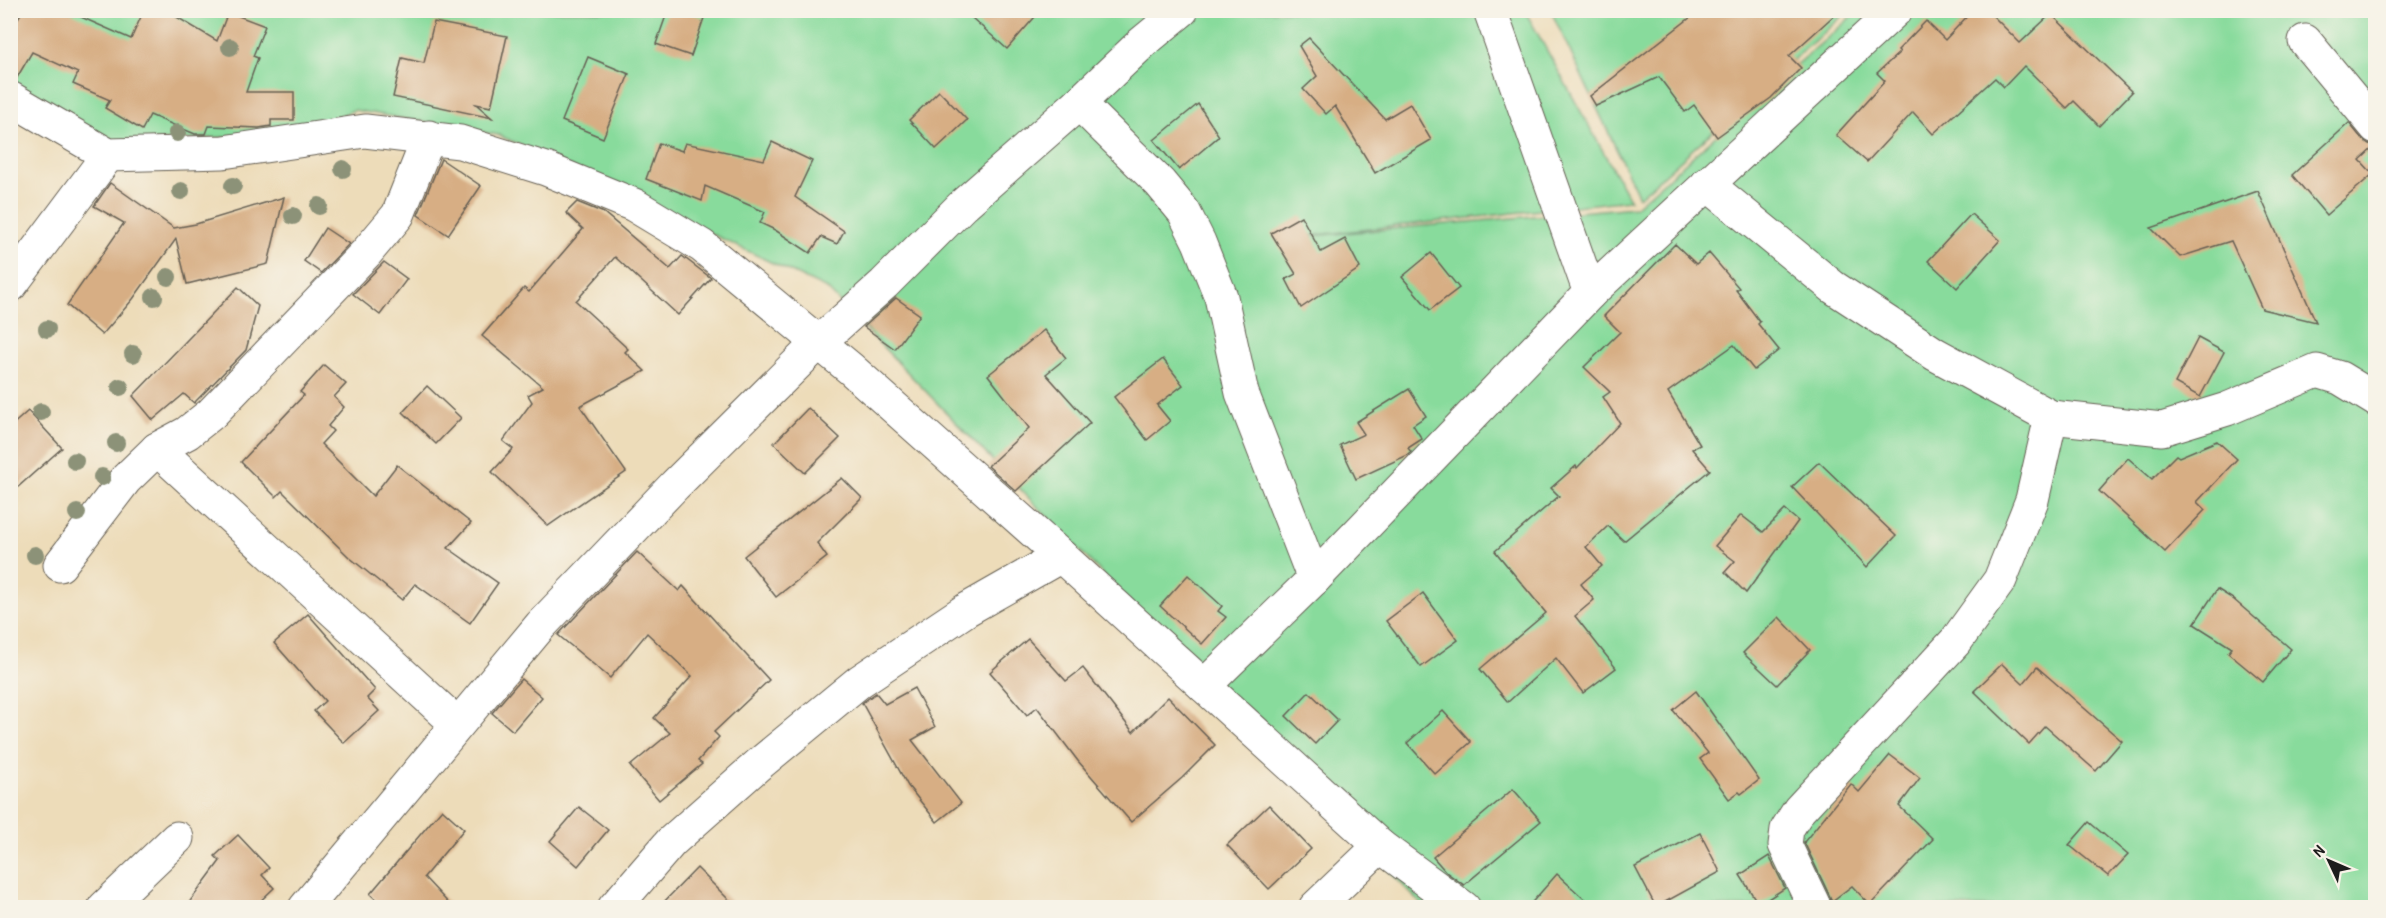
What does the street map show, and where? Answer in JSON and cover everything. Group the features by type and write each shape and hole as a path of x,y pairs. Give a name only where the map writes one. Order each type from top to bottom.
{"street":[{"path":"305,908 549,617 675,485 818,343 884,284 964,204 1142,43 1182,10"},
{"path":"1490,10 1590,293"},
{"path":"1204,686 1314,579 1590,293 1896,10"},
{"path":"2305,41 2376,127"},
{"path":"10,98 108,155 223,152 365,131 429,137 460,142 546,169 634,205 702,246 851,369 1380,846 1464,908"},
{"path":"1078,103 1160,183 1184,212 1221,297 1242,393 1314,579"},
{"path":"60,565 125,480 157,449 187,433 211,414 366,253 398,215 429,137"},
{"path":"10,286 108,155"},
{"path":"1707,184 1833,287 1935,354 2051,417 2162,429 2226,409 2317,371 2340,378 2376,400"},
{"path":"1815,908 1785,845 1788,830 1799,810 1956,641 2000,580 2032,500 2051,417"},
{"path":"157,449 457,724"},
{"path":"614,908 671,842 758,765 860,681 966,610 1061,556"},
{"path":"104,908 177,838"},
{"path":"1315,908 1380,846"}],"green space":[{"path":"11,11 1525,11 1630,200 1289,238 1635,207 1858,11 2375,11 2375,907 1424,907 827,289 584,173 498,135 354,110 298,133 104,144 11,86"},
{"path":"1551,11 1848,11 1639,197"}],"building":[{"path":"23,10 65,10 131,39 144,10 165,10 217,41 228,12 265,26 253,56 258,58 246,92 294,92 294,120 271,120 271,126 259,128 209,126 206,134 195,134 150,115 142,130 105,108 110,100 73,84 78,73 32,52 15,81 10,79 10,31"},
{"path":"668,10 682,10 704,18 691,56 656,44"},
{"path":"963,10 1041,10 1007,49"},
{"path":"1700,10 1840,10 1789,56 1801,68 1771,98 1717,137 1694,105 1685,112 1659,77 1596,106 1590,96"},
{"path":"1973,10 1987,10 2020,43 2051,14 2132,92 2099,126 2074,101 2067,108 2024,66 2004,87 1995,78 1933,134 1913,112 1867,162 1836,135 1885,81 1877,73 1900,52 1898,50 1926,21 1945,40"},
{"path":"434,22 507,36 491,107 476,104 492,118 393,97 402,58 424,63"},
{"path":"1309,38 1385,119 1410,104 1431,140 1375,173 1335,106 1326,114 1303,89 1317,76 1299,46"},
{"path":"588,57 629,74 603,138 562,121"},
{"path":"939,91 967,120 936,149 909,120"},
{"path":"1198,104 1219,136 1179,170 1154,140"},
{"path":"2349,123 2362,139 2369,144 2376,145 2360,160 2373,174 2326,215 2292,175"},
{"path":"772,142 812,161 795,197 844,231 837,244 821,237 810,253 760,223 765,212 705,186 702,201 646,179 659,143 682,151 685,143 764,160"},
{"path":"441,159 481,186 448,235 418,215"},
{"path":"110,183 174,228 196,224 284,197 268,264 187,284 176,239 133,299 102,335 67,305 124,223 94,206"},
{"path":"2258,191 2316,322 2262,309 2231,241 2180,257 2151,228"},
{"path":"577,202 604,213 670,269 682,256 711,278 678,315 615,257 576,301 628,349 625,352 645,371 580,406 626,472 548,526 492,472 513,449 503,441 532,402 528,395 543,387 482,336 524,288 529,292 583,229 566,213"},
{"path":"1971,214 2000,240 1957,288 1928,261"},
{"path":"1301,216 1321,252 1345,239 1360,268 1301,308 1286,279 1296,274 1271,233"},
{"path":"325,228 349,244 321,273 304,261"},
{"path":"1675,244 1696,264 1709,253 1739,288 1736,290 1760,322 1758,324 1779,350 1754,370 1734,345 1668,392 1700,445 1692,449 1710,470 1624,541 1608,526 1586,547 1602,566 1581,584 1594,600 1575,616 1616,668 1583,693 1556,658 1508,702 1480,669 1546,613 1495,551 1559,496 1551,488 1576,466 1577,468 1620,423 1603,397 1610,392 1584,367 1620,332 1604,316"},
{"path":"1431,253 1459,288 1430,310 1402,277"},
{"path":"384,262 407,279 380,315 353,294"},
{"path":"238,287 258,306 246,350 194,403 184,394 153,420 133,396"},
{"path":"896,298 920,315 895,349 864,327"},
{"path":"1044,330 1066,358 1046,374 1090,423 1016,491 988,466 1029,428 988,375"},
{"path":"2198,338 2224,352 2200,397 2175,383"},
{"path":"1163,359 1183,385 1157,405 1170,421 1147,440 1114,397"},
{"path":"324,365 346,384 334,397 344,407 328,426 333,431 321,444 373,496 397,465 471,523 448,548 498,583 470,623 415,584 402,600 349,557 282,491 276,497 241,462 304,395 300,392"},
{"path":"427,386 461,418 436,444 403,412"},
{"path":"1409,389 1426,416 1413,425 1422,439 1408,448 1411,452 1408,455 1356,479 1340,445 1364,434 1356,422"},
{"path":"808,408 840,438 805,473 774,443"},
{"path":"28,411 62,448 10,494 10,427"},
{"path":"2217,441 2237,459 2197,502 2205,510 2165,552 2099,491 2128,458 2152,479 2176,455 2179,457"},
{"path":"1819,462 1896,536 1867,567 1792,487"},
{"path":"842,478 862,498 817,543 827,557 776,597 744,556"},
{"path":"1785,510 1798,521 1746,593 1725,572 1735,561 1715,546 1741,515 1763,532"},
{"path":"637,552 679,591 683,586 769,680 714,732 719,737 698,761 702,764 659,800 630,766 670,733 654,718 692,676 647,633 610,678 558,635"},
{"path":"1188,575 1222,606 1218,611 1226,617 1202,644 1160,606"},
{"path":"2217,589 2233,599 2291,649 2263,682 2228,653 2232,648 2194,624"},
{"path":"1423,593 1458,640 1421,667 1386,621"},
{"path":"308,614 375,690 367,698 379,711 344,743 314,711 325,701 274,643"},
{"path":"1779,617 1810,650 1777,685 1743,653"},
{"path":"1028,639 1066,681 1083,668 1133,732 1168,697 1215,745 1182,778 1131,822 1078,761 1037,707 1027,715 990,672"},
{"path":"2002,664 2023,684 2037,667 2122,741 2096,771 2045,726 2029,744 1974,691"},
{"path":"521,679 542,697 513,731 492,713"},
{"path":"914,688 935,727 912,740 961,803 937,822 908,786 862,703 876,693 885,704"},
{"path":"1696,691 1759,780 1741,794 1739,792 1729,799 1700,759 1708,753 1673,710"},
{"path":"1309,692 1338,720 1315,744 1286,716"},
{"path":"1443,711 1471,742 1435,774 1407,743"},
{"path":"1890,755 1920,778 1899,806 1933,839 1870,905 1852,886 1832,901 1804,842 1851,784 1859,792"},
{"path":"1513,789 1541,821 1464,885 1446,872 1433,857"},
{"path":"1269,805 1311,849 1269,889 1227,845"},
{"path":"579,807 608,830 578,866 550,841"},
{"path":"442,809 464,829 424,877 453,908 385,908 370,894"},
{"path":"2089,822 2128,855 2108,876 2069,845"},
{"path":"1700,833 1720,872 1656,907 1635,867"},
{"path":"238,835 269,868 262,875 274,888 253,908 185,908 220,861 215,856"},
{"path":"1769,856 1785,888 1759,905 1740,875"},
{"path":"697,868 737,908 658,908"},
{"path":"1557,874 1594,908 1527,908"}]}
